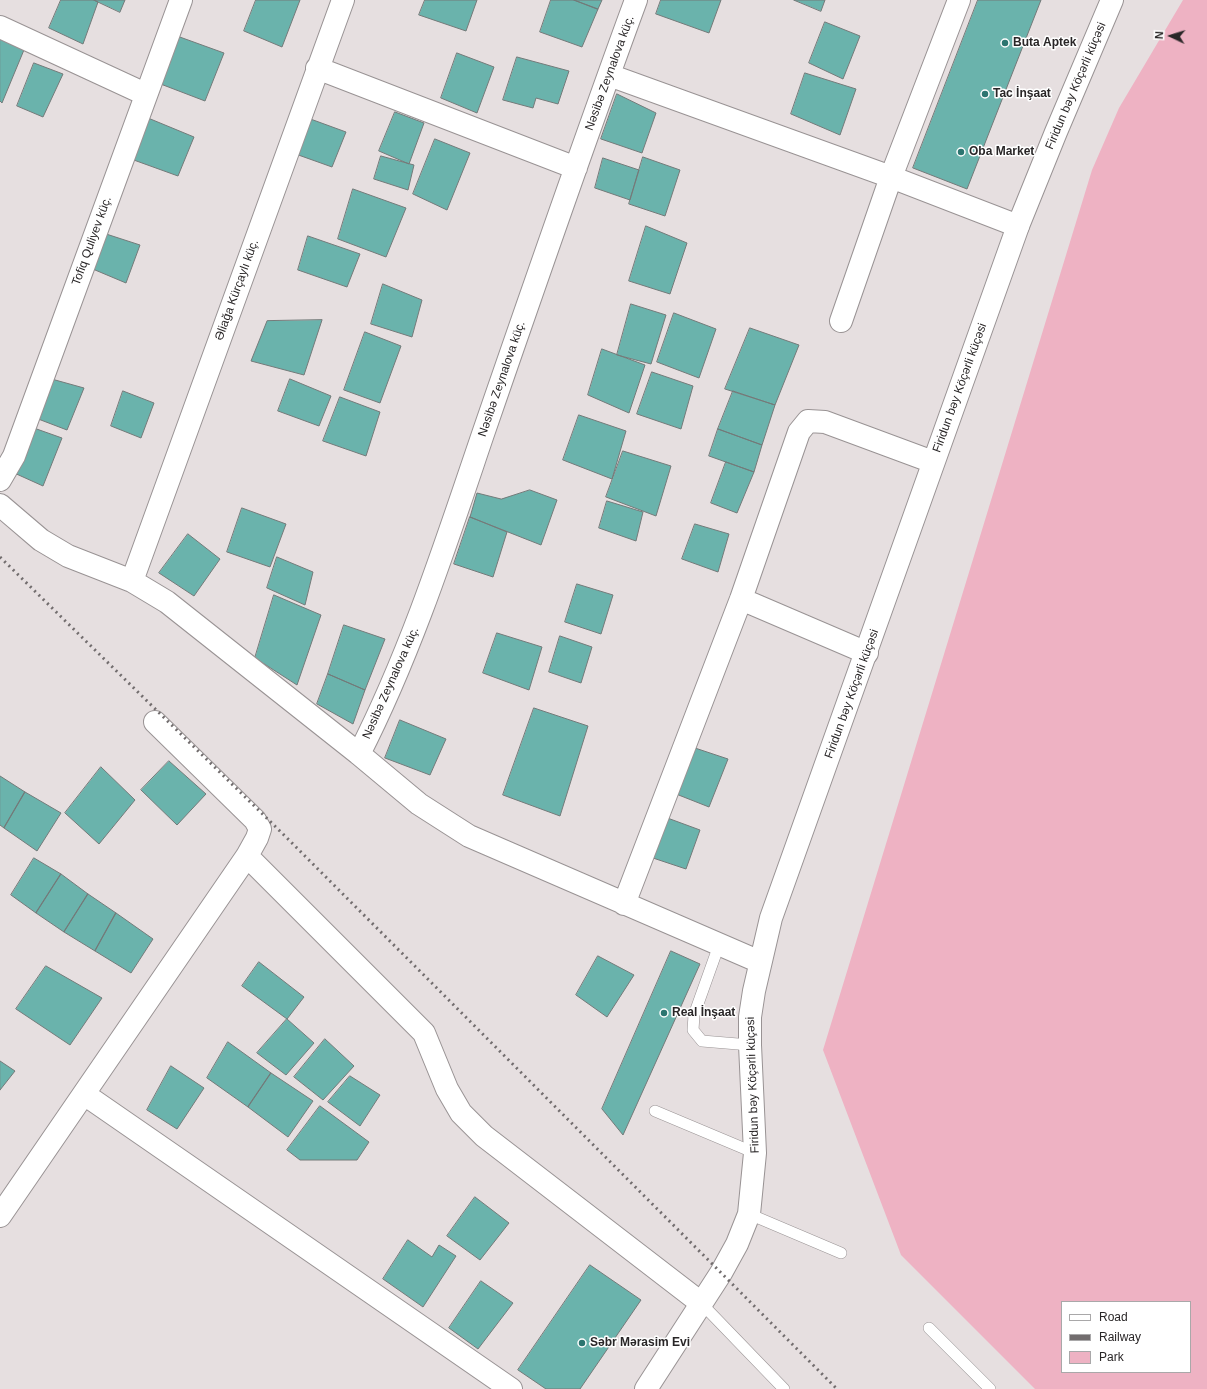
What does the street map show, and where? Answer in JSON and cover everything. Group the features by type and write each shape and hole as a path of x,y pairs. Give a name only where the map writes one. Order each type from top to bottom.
{"street":[{"name":"Tofiq Quliyev küç.","path":"0,480 14,456 145,94 181,0"},
{"name":"Əliağa Kürçaylı küç.","path":"132,581 317,68 343,0"},
{"name":"Nəsibə Zeynalova küç.","path":"359,754 382,708 415,630 636,0"},
{"path":"841,321 891,177 959,0"},
{"name":"Firidun bəy Köçərli küçəsi","path":"646,1389 737,1244 750,1214 755,1153 750,1045 753,997 771,918 867,653 933,462 1018,226 1112,0"},
{"path":"0,27 145,94"},
{"path":"317,68 576,168"},
{"path":"609,75 891,177 1018,226"},
{"path":"624,904 742,599 799,432 808,421 825,422 933,462"},
{"path":"0,505 41,540 68,556 132,581 167,602 359,754 419,804 469,836 760,962"},
{"path":"742,599 867,653"},
{"path":"0,1216 247,856 257,838 260,829 255,820 155,722"},
{"path":"247,856 424,1033 447,1089 461,1113 484,1136 701,1303"},
{"path":"84,1094 511,1389"}],"lane":[{"path":"719,945 694,1015 693,1030 702,1042 750,1045"},
{"path":"655,1111 755,1153"},
{"path":"750,1214 841,1254"},
{"path":"701,1303 784,1389"},
{"path":"929,1328 990,1389"}],"green space":[{"path":"1183,0 1207,0 1207,1389 1035,1389 901,1255 823,1050 1092,170 1119,108"}],"building":[{"path":"61,0 94,0 98,2 83,44 49,28"},
{"path":"94,0 125,0 120,12"},
{"path":"256,0 300,0 282,47 244,31"},
{"path":"425,0 477,0 466,31 419,15"},
{"path":"551,0 574,0 598,9 582,47 540,32"},
{"path":"574,0 602,0 598,9"},
{"path":"661,0 721,0 709,33 656,14"},
{"path":"794,0 825,0 821,11"},
{"path":"978,0 1041,0 967,189 913,168"},
{"path":"825,22 860,36 843,79 809,63"},
{"path":"0,34 26,45 2,103 0,101"},
{"path":"177,36 224,53 205,101 158,83"},
{"path":"457,53 494,67 477,113 441,98"},
{"path":"517,57 569,71 558,104 536,98 533,108 503,100"},
{"path":"34,63 63,74 43,117 17,106"},
{"path":"805,73 856,89 840,135 791,114"},
{"path":"617,94 656,113 642,153 601,139"},
{"path":"395,112 424,123 409,164 379,151"},
{"path":"305,117 346,132 332,167 290,152"},
{"path":"148,118 194,137 178,176 131,159"},
{"path":"435,139 470,153 447,210 413,194"},
{"path":"381,156 414,165 408,190 374,179"},
{"path":"643,157 680,170 665,216 629,204"},
{"path":"603,158 639,170 630,200 595,188"},
{"path":"353,189 406,208 386,257 338,239"},
{"path":"646,226 687,243 670,294 629,281"},
{"path":"100,232 140,245 126,283 88,267"},
{"path":"308,236 360,254 347,287 298,270"},
{"path":"383,284 422,300 412,337 371,324"},
{"path":"631,304 666,315 651,364 617,355"},
{"path":"674,313 716,329 699,378 657,362"},
{"path":"322,320 304,375 251,361 267,321"},
{"path":"750,328 799,345 775,405 725,389"},
{"path":"365,332 401,346 380,403 344,390"},
{"path":"602,349 645,365 629,413 588,395"},
{"path":"652,372 693,386 681,429 637,414"},
{"path":"48,378 84,388 67,430 33,417"},
{"path":"290,379 331,396 319,426 278,411"},
{"path":"123,391 154,403 141,438 111,426"},
{"path":"733,391 775,405 762,445 718,429"},
{"path":"340,397 380,412 366,456 323,441"},
{"path":"579,415 626,431 612,479 563,460"},
{"path":"31,427 62,438 43,486 12,472"},
{"path":"718,429 762,445 754,472 709,456"},
{"path":"623,451 671,466 656,516 606,497"},
{"path":"726,462 754,472 737,513 711,503"},
{"path":"530,490 557,500 541,545 470,517 477,493 501,499"},
{"path":"607,501 643,512 636,541 599,528"},
{"path":"242,508 286,524 270,567 227,552"},
{"path":"470,517 507,532 493,577 454,564"},
{"path":"695,524 729,534 718,572 682,559"},
{"path":"188,534 220,559 194,596 159,573"},
{"path":"277,557 313,572 305,605 267,588"},
{"path":"577,584 613,595 601,634 565,622"},
{"path":"274,595 321,615 297,685 255,658"},
{"path":"344,625 385,639 365,690 328,674"},
{"path":"497,633 542,647 529,690 483,673"},
{"path":"560,636 592,647 581,683 549,672"},
{"path":"328,674 365,690 353,724 317,704"},
{"path":"534,708 588,726 560,816 503,795"},
{"path":"400,720 446,739 430,775 385,758"},
{"path":"689,746 728,759 709,807 671,792"},
{"path":"169,761 206,794 177,825 141,790"},
{"path":"101,767 135,800 99,844 65,813"},
{"path":"0,776 25,792 4,828 0,825"},
{"path":"25,792 61,813 37,851 4,828"},
{"path":"662,816 700,830 686,869 647,856"},
{"path":"34,858 61,874 36,913 11,895"},
{"path":"61,874 88,894 64,932 36,913"},
{"path":"88,894 116,913 95,951 64,932"},
{"path":"116,913 153,939 131,973 95,951"},
{"path":"671,951 700,964 623,1135 602,1109"},
{"path":"598,956 634,975 607,1017 576,995"},
{"path":"259,962 304,997 287,1019 242,986"},
{"path":"46,966 102,998 70,1045 16,1009"},
{"path":"287,1019 314,1043 286,1075 257,1053"},
{"path":"325,1039 354,1066 323,1100 294,1077"},
{"path":"228,1042 271,1073 248,1107 207,1078"},
{"path":"0,1061 15,1071 0,1090"},
{"path":"171,1066 204,1088 177,1129 147,1110"},
{"path":"271,1073 313,1101 288,1137 248,1107"},
{"path":"350,1076 380,1095 360,1126 328,1102"},
{"path":"320,1106 369,1142 357,1160 300,1160 287,1150"},
{"path":"475,1197 509,1223 480,1260 447,1236"},
{"path":"408,1240 432,1257 439,1245 456,1256 423,1307 383,1279"},
{"path":"590,1265 641,1300 580,1389 546,1389 518,1370"},
{"path":"481,1281 513,1303 478,1349 449,1328"}],"railway":[{"path":"0,557 286,837 837,1389"}],"place":[{"name":"Buta Aptek","path":"1005,43"},
{"name":"Tac İnşaat","path":"985,94"},
{"name":"Oba Market","path":"961,152"},
{"name":"Real İnşaat","path":"664,1013"},
{"name":"Səbr Mərasim Evi","path":"582,1343"}]}
